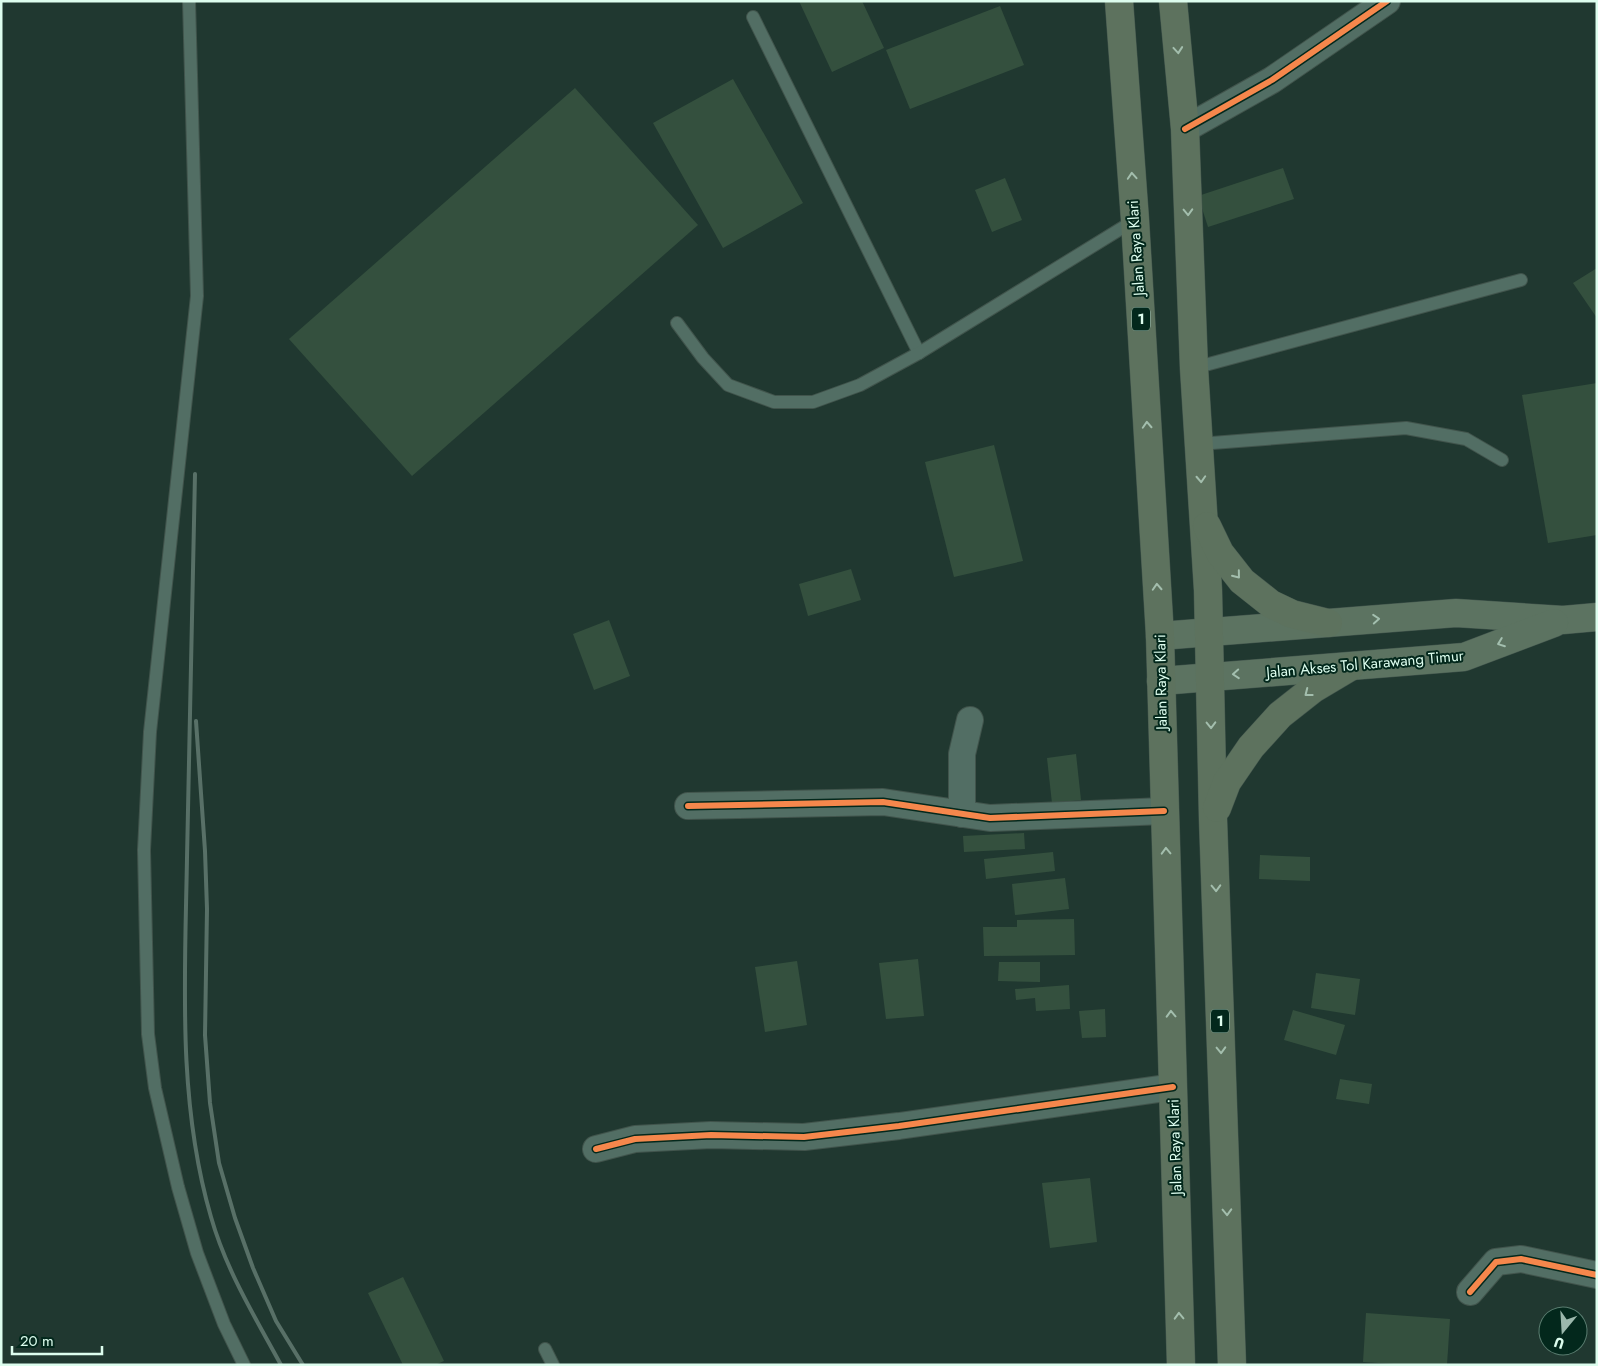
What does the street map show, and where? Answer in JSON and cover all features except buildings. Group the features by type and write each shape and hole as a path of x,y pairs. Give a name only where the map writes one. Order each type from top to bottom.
{"highway":[{"name":"Jalan Raya Klari","path":"1119,1 1135,220 1160,636 1181,1365"},
{"name":"1","path":"1173,1 1185,129 1194,368 1204,518 1232,1365"},
{"path":"1204,518 1220,553 1242,581 1271,604 1292,614 1328,623"},
{"path":"1213,819 1227,782 1251,747 1280,715 1313,688 1350,667"}],"main road":[{"name":"Jalan Akses Tol Karawang Timur","path":"1160,636 1456,613 1563,620 1597,617"},
{"name":"Jalan Akses Tol Karawang Timur","path":"1161,681 1464,657 1563,620"}],"street":[{"path":"1185,129 1272,80 1387,1"},
{"path":"962,814 962,754 970,720"},
{"path":"688,806 884,802 990,818 1164,811"},
{"path":"596,1149 635,1139 711,1135 813,1136 1173,1088"},
{"path":"1470,1292 1496,1262 1520,1259 1597,1275"}],"lane":[{"path":"189,1 196,296 150,732 144,850 148,1034 155,1088 178,1187 197,1253 224,1324 244,1365"},
{"path":"753,17 919,353"},
{"path":"677,323 703,358 728,385 774,402 813,402 860,386 919,353 1135,220"},
{"path":"1194,368 1521,280"},
{"path":"1199,444 1406,428 1466,439 1502,460"},
{"path":"545,1350 553,1365"}],"railway":[{"path":"195,474 185,948 188,1084 200,1173 217,1237 242,1293 281,1365"},
{"path":"196,721 207,909 205,1035 210,1103 219,1163 235,1218 253,1268 276,1321 303,1365"}],"cycle path":[{"path":"1185,129 1272,80 1387,1"},
{"path":"688,806 883,802 990,818 1164,811"},
{"path":"596,1149 635,1139 711,1135 804,1137 899,1126 1173,1087"},
{"path":"1470,1292 1496,1262 1521,1259 1597,1275"}]}
